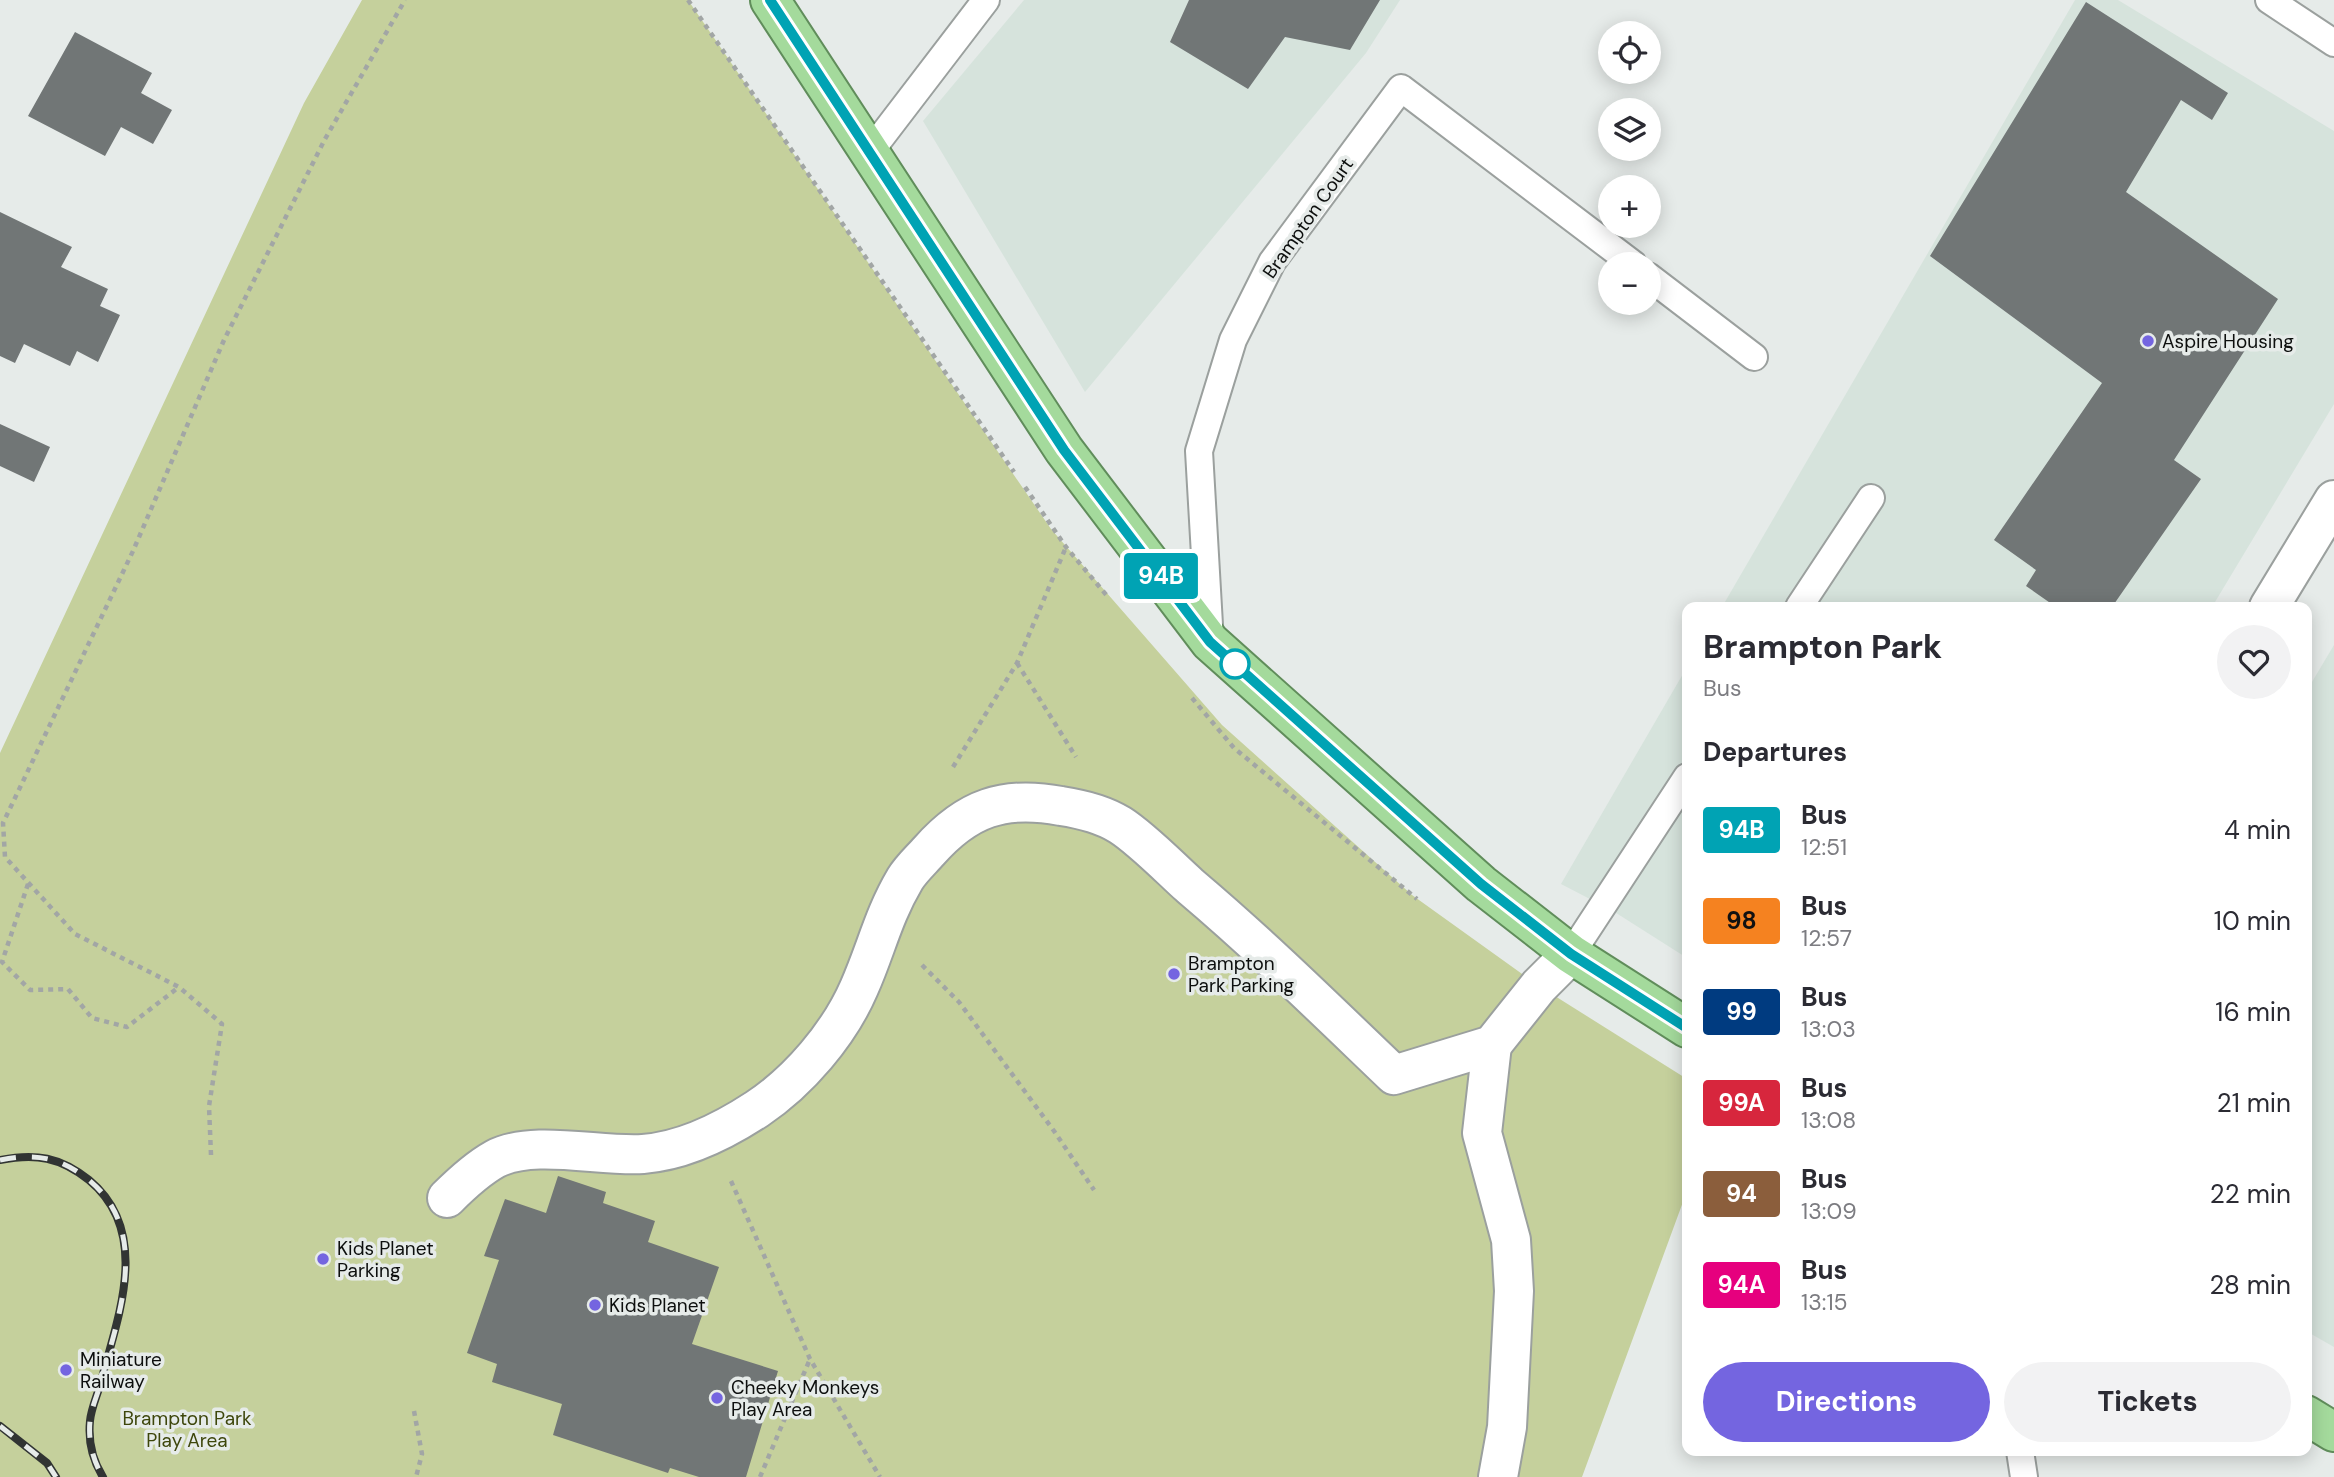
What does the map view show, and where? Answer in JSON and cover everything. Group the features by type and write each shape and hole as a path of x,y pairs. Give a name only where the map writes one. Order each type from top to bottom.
{"highway":[{"path":"770,0 1064,450 1210,642 1481,884 1571,954 1682,1025"},
{"path":"2312,1419 2334,1432"}],"street":[{"path":"2272,602 2334,500"},
{"path":"447,1198 474,1172 498,1157 528,1150 642,1154 685,1146 711,1136 759,1108 811,1062 838,1026 859,988 881,924 906,877 948,829 977,811 1004,803 1043,802 1084,810 1120,825 1255,941 1394,1075 1492,1045"},
{"path":"1499,1477 1507,1427 1514,1291 1511,1240 1482,1133 1492,1045 1539,986 1571,954"}],"lane":[{"path":"869,153 986,0"},
{"path":"2269,0 2334,43"},
{"name":"Brampton Court","path":"1210,642 1199,451 1233,340 1272,262 1401,88 1617,252"},
{"path":"1661,286 1754,357"},
{"path":"1802,602 1871,498"},
{"path":"1571,954 1682,785"},
{"path":"2021,1456 2024,1477"}],"path":[{"path":"211,1155 209,1106 222,1024 179,987 75,934 5,857 3,823 133,551 224,340 325,139 405,0"},
{"path":"688,0 1066,547 1017,663 945,780 948,829"},
{"path":"1017,663 1120,825"},
{"path":"28,884 2,962 30,990 68,989 92,1018 127,1027 179,987"},
{"path":"881,924 958,1002 1054,1131 1094,1190"},
{"path":"711,1136 810,1359 880,1477"},
{"path":"760,1477 810,1359"},
{"path":"414,1411 422,1454 416,1477"}],"shaded area":[{"path":"1024,0 1400,0 1366,53 1085,392 923,121"},
{"path":"2075,0 2118,0 2334,131 2334,404 2215,602 1725,602"},
{"path":"2334,645 2334,1347 2312,1334 2312,682"},
{"path":"1682,676 1682,955 1613,911 1561,884"}],"green space":[{"name":"Brampton Park Play Area","path":"362,0 688,0 1051,529 1222,725 1412,895 1539,986 1682,1076 1682,1205 1582,1477 0,1477 0,753 304,103"}],"building":[{"path":"1189,0 1380,0 1350,50 1285,37 1248,89 1170,42"},
{"name":"Aspire Housing","path":"2086,2 2228,93 2212,120 2181,100 2126,192 2278,299 2174,460 2201,479 2115,602 2049,602 2026,586 2036,570 1994,540 2102,383 1930,256"},
{"path":"75,32 152,73 141,93 172,110 153,144 121,127 105,156 28,116"},
{"path":"0,212 72,247 61,267 108,289 100,306 120,315 98,362 77,351 70,366 24,344 15,363 0,356"},
{"path":"0,424 50,447 34,482 0,466"},
{"name":"Kids Planet","path":"558,1176 606,1192 603,1203 655,1221 648,1242 719,1267 692,1344 778,1371 746,1477 699,1477 670,1468 668,1473 553,1435 562,1404 492,1382 497,1364 467,1353 499,1260 484,1256 505,1199 546,1213"}],"railway":[{"path":"0,1160 36,1157 68,1166 89,1180 109,1201 120,1225 125,1251 121,1305 90,1421 92,1450 103,1477"},
{"path":"0,1426 47,1463 56,1477"}],"bus line":[{"name":"94B","path":"770,0 1064,450 1210,642 1481,884 1571,954 1682,1025"}],"place":[{"name":"Aspire Housing","path":"2148,341"},
{"name":"Brampton Park Parking","path":"1174,974"},
{"name":"Kids Planet Parking","path":"323,1259"},
{"name":"Kids Planet","path":"595,1305"},
{"name":"Miniature Railway","path":"66,1370"},
{"name":"Cheeky Monkeys Play Area","path":"717,1398"}]}
